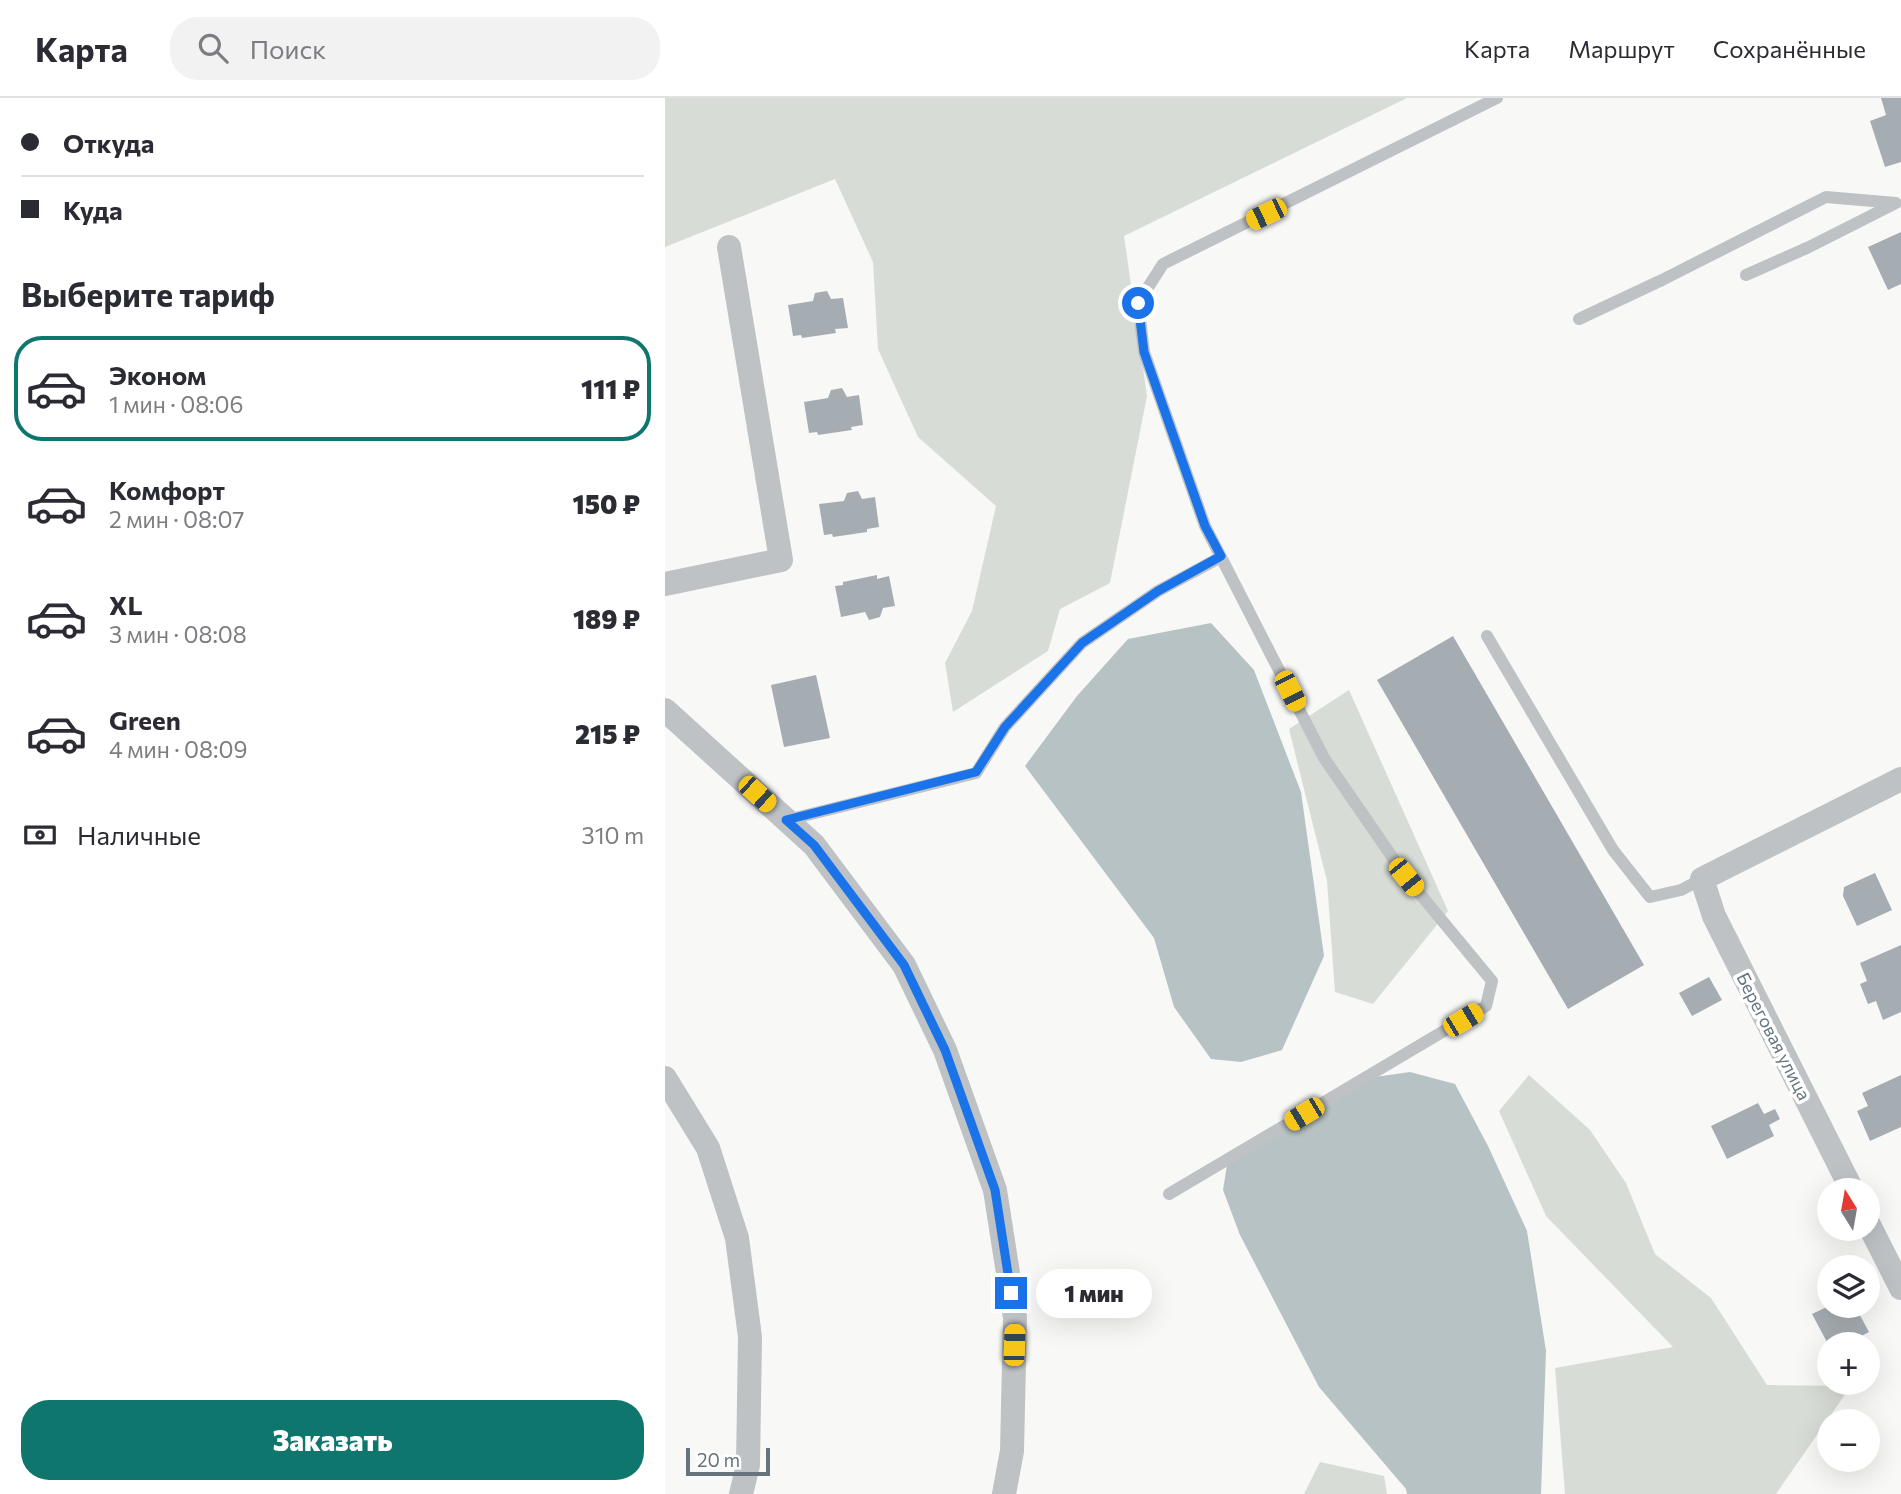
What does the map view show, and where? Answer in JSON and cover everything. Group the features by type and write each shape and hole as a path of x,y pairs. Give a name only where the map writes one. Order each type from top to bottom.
{"street":[{"path":"665,584 781,560 729,247"},
{"path":"665,710 814,845 904,965 945,1050 995,1190 1015,1318 1012,1451 1004,1494"},
{"path":"1702,879 1901,779"},
{"name":"Береговая улица","path":"1702,879 1714,916 1846,1178"},
{"path":"665,1078 708,1148 737,1238 750,1337 748,1465 741,1494"},
{"path":"1878,1241 1901,1288"}],"lane":[{"path":"1169,1194 1486,1006 1492,981 1406,877 1324,758 1205,526 1144,352 1138,303 1163,264 1497,98"},
{"path":"1579,319 1662,281 1826,197 1898,202"},
{"path":"1746,275 1898,202"},
{"path":"786,820 976,772 1005,727 1082,643 1158,591 1221,556"},
{"path":"1487,636 1613,850 1650,897 1681,890 1702,879"}],"shaded area":[{"path":"665,98 1407,98 1124,236 1147,396 1110,583 1060,609 1048,651 953,712 945,663 972,611 996,506 918,437 878,349 873,262 835,179 665,247"},
{"path":"1211,623 1254,670 1301,792 1324,956 1282,1050 1241,1062 1211,1059 1174,1007 1154,938 1025,766 1077,696 1128,639"},
{"path":"1349,690 1448,911 1373,1004 1335,992 1327,881 1289,729"},
{"path":"1410,1072 1455,1084 1488,1146 1527,1231 1546,1351 1541,1494 1407,1494 1406,1489 1319,1387 1240,1235 1223,1190 1227,1165 1361,1079"},
{"path":"1529,1075 1590,1130 1626,1183 1655,1254 1711,1298 1767,1385 1817,1386 1817,1395 1845,1395 1835,1409 1817,1409 1817,1435 1776,1494 1565,1494 1555,1368 1673,1347 1546,1216 1499,1111"},
{"path":"1320,1462 1384,1476 1387,1494 1304,1494"}],"building":[{"path":"1881,98 1901,98 1901,162 1885,167 1870,121 1886,115"},
{"path":"1901,232 1901,284 1888,290 1868,247"},
{"path":"827,291 831,299 843,298 848,328 835,329 836,333 802,338 801,335 793,336 788,305 813,301 815,293"},
{"path":"842,388 847,397 859,395 863,425 851,427 852,430 818,435 817,432 809,433 804,402 828,398 831,390"},
{"path":"858,491 862,499 875,497 879,527 867,529 867,532 833,537 832,534 824,535 819,504 844,501 847,493"},
{"path":"877,575 877,579 889,576 895,606 883,608 880,617 869,620 865,612 841,617 835,586"},
{"path":"1453,636 1644,965 1568,1009 1377,680"},
{"path":"816,675 830,738 784,747 771,685"},
{"path":"1875,873 1892,910 1857,926 1843,896 1844,887"},
{"path":"1901,945 1901,1012 1883,1020 1876,1001 1868,1004 1860,984 1867,981 1860,963"},
{"path":"1709,977 1722,1000 1692,1016 1679,993"},
{"path":"1901,1075 1901,1127 1870,1141 1857,1111 1868,1106 1862,1093"},
{"path":"1758,1103 1764,1114 1775,1109 1780,1119 1769,1125 1774,1136 1727,1159 1711,1126"},
{"path":"1817,1312 1817,1318 1861,1318 1869,1332 1822,1332 1812,1314"}],"route":[{"path":"1011,1293 995,1190 945,1050 904,965 814,845 786,820 976,772 1005,727 1082,643 1158,591 1221,556 1205,526 1144,352 1138,303"}]}
